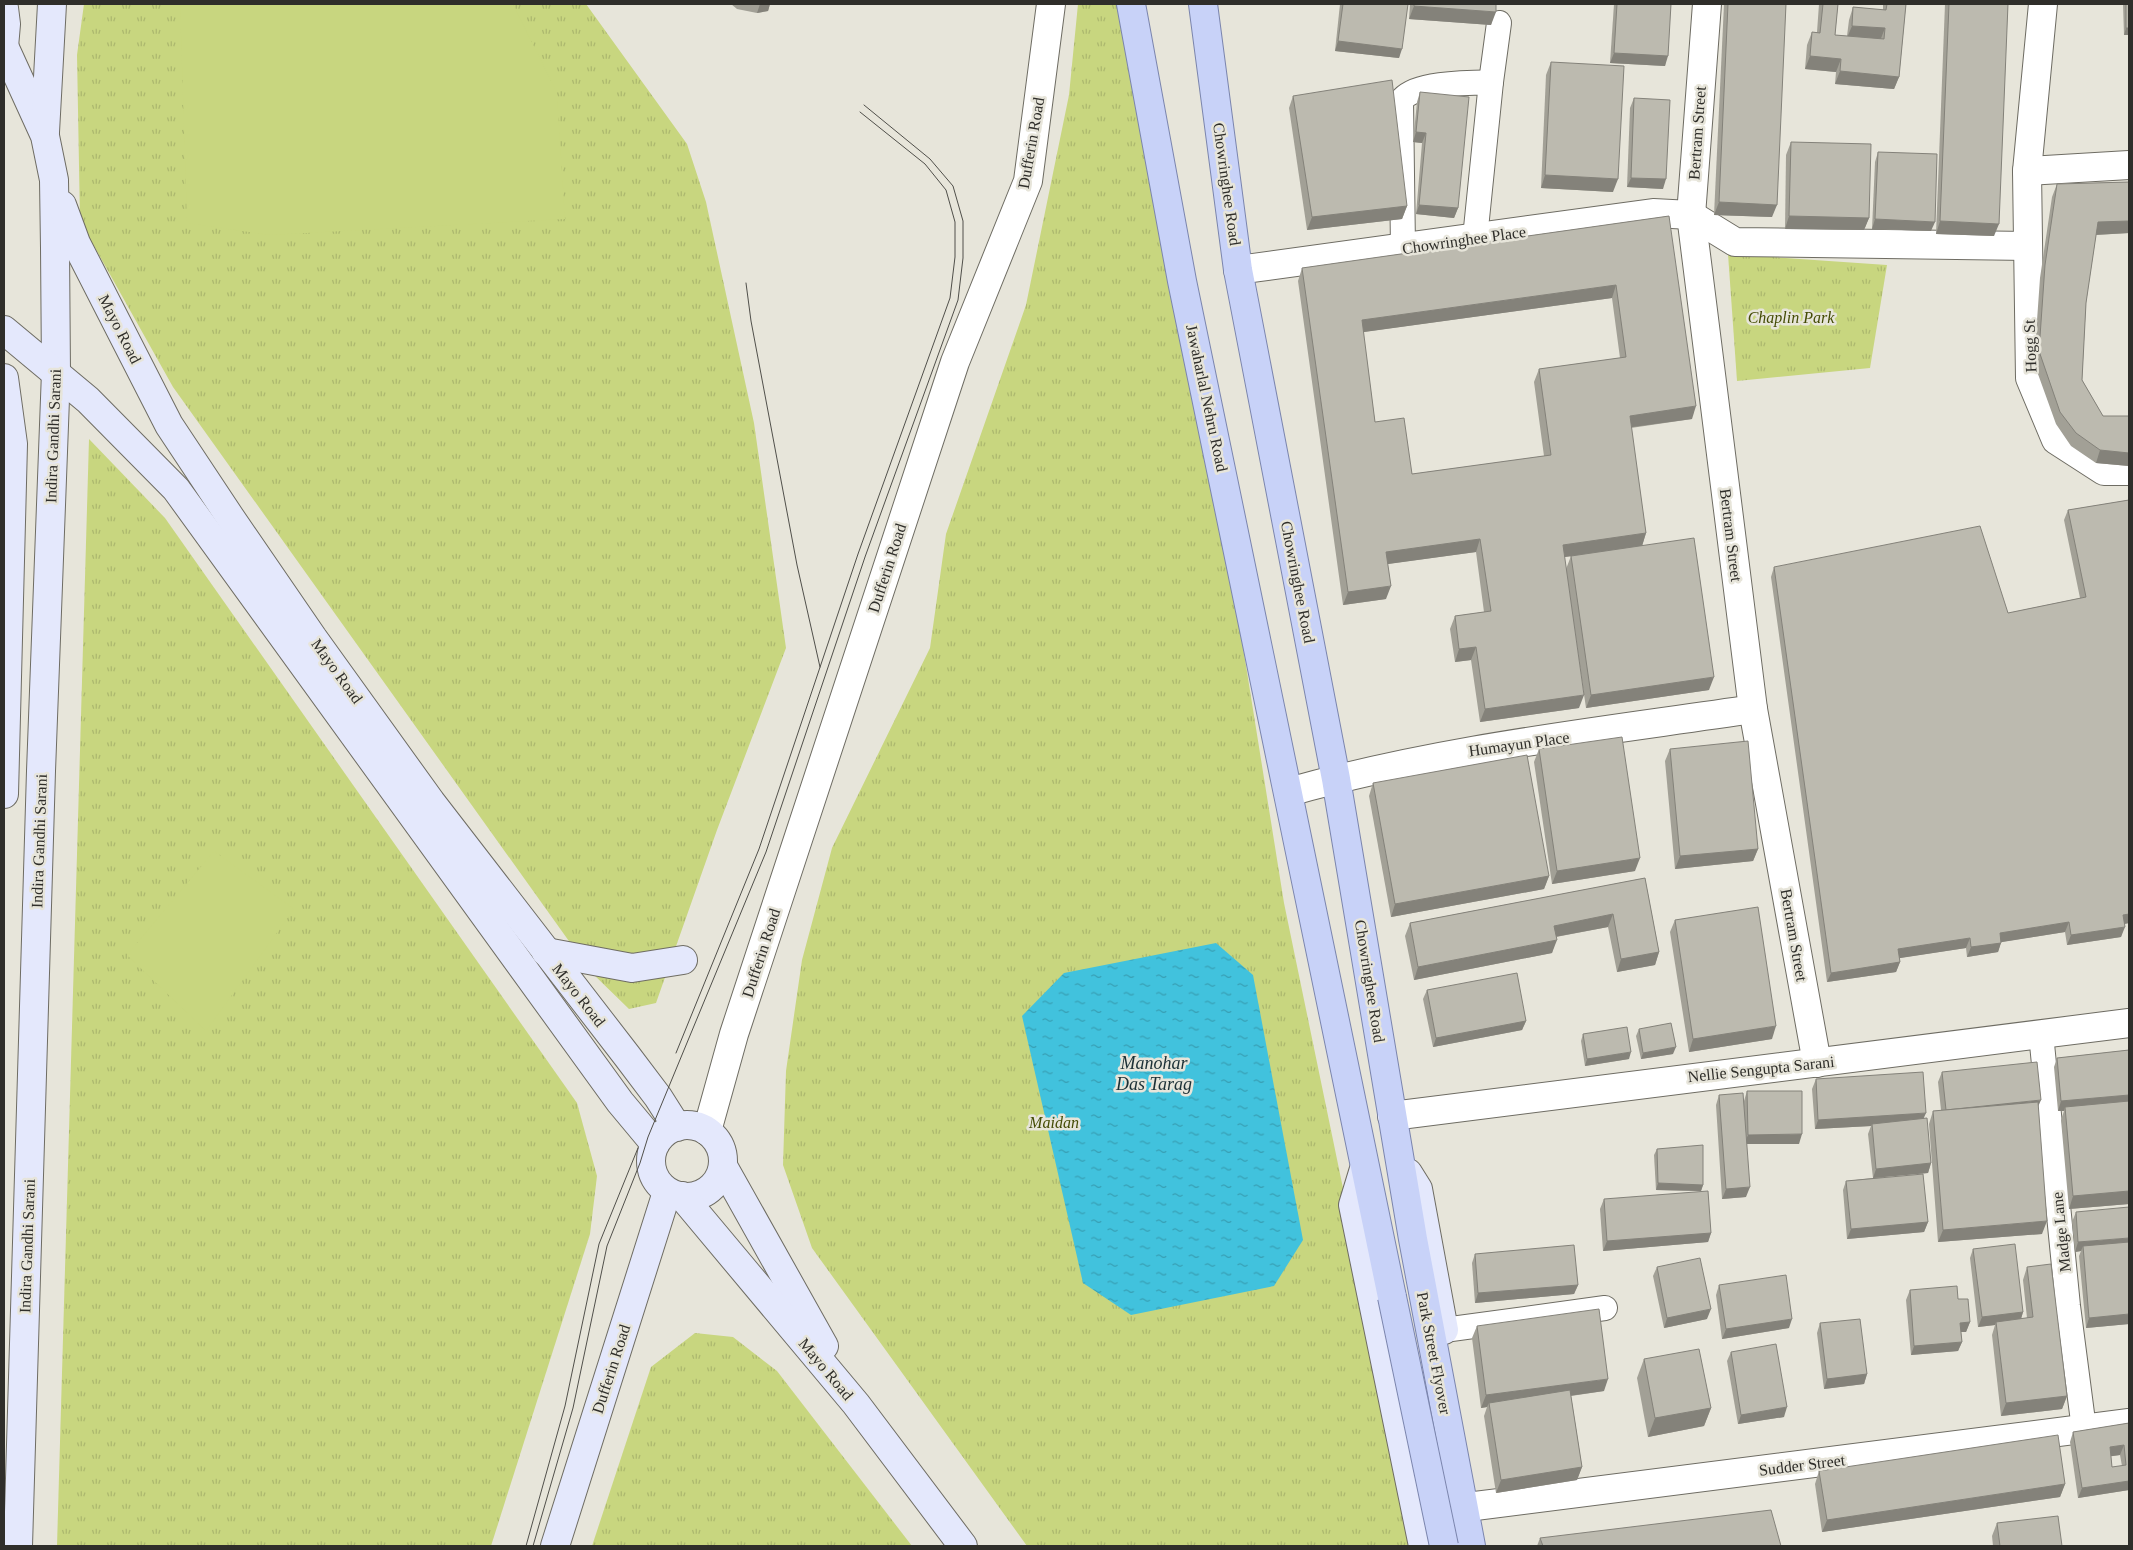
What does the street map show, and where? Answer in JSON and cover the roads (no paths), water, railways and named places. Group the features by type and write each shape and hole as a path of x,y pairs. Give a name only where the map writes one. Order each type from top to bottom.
{"main road":[{"path":"45,136 52,4"},
{"name":"Jawaharlal Nehru Road","path":"1130,4 1182,281 1289,792"},
{"name":"Chowringhee Road","path":"1203,4 1238,270 1336,779 1399,1160"},
{"path":"7,26 45,136"},
{"name":"Indira Gandhi Sarani","path":"18,1546 41,772 56,372 54,180 45,136"},
{"name":"Mayo Road","path":"54,180 76,243 169,425 313,638 431,802 658,1097 677,1127"},
{"name":"Mayo Road","path":"4,330 88,400 176,489 620,1102 655,1144"},
{"path":"4,378 13,444 4,794"},
{"path":"1289,792 1364,1169 1352,1205 1423,1546"},
{"path":"546,952 632,968 683,960"},
{"path":"687,1125 707,1131 720,1146 723,1156 720,1176 714,1185 697,1196 675,1194 657,1181 651,1166 651,1156 655,1144 667,1131 677,1127 687,1125"},
{"path":"1399,1160 1418,1189 1483,1546"},
{"name":"Park Street Flyover","path":"1399,1160 1471,1546"},
{"path":"723,1166 856,1404"},
{"name":"Park Street Flyover","path":"1364,1169 1444,1546"},
{"name":"Mayo Road","path":"675,1194 856,1404 963,1546"},
{"name":"Dufferin Road","path":"555,1546 675,1194"}],"street":[{"name":"Dufferin Road","path":"707,1131 734,1034 955,362 1028,181 1051,4"},
{"name":"Bertram Street","path":"1707,4 1691,215 1753,709 1818,1063"},
{"path":"2043,4 2026,171 2129,165"},
{"path":"1475,238 1499,23"},
{"path":"1403,248 1401,101 1406,95 1423,88 1491,82"},
{"name":"Hogg St","path":"2026,171 2030,378 2056,440 2104,472 2129,472"},
{"name":"Chowringhee Place","path":"1238,270 1653,213 1691,215"},
{"path":"1691,215 1734,242 2028,246"},
{"name":"Humayun Place","path":"1289,792 1336,779 1441,756 1753,709"},
{"name":"Nellie Sengupta Sarani","path":"1392,1116 2129,1022"},
{"name":"Madge Lane","path":"2041,1034 2084,1429"},
{"path":"2060,1222 2085,1218"},
{"path":"1444,1330 1605,1308"},
{"name":"Sudder Street","path":"1475,1506 2129,1423"}],"water":[{"name":"Manohar Das Tarag","path":"1216,943 1253,975 1303,1240 1274,1286 1131,1315 1083,1283 1022,1016 1064,973"}],"tram line":[{"path":"533,1546 573,1408 607,1246 640,1163 648,1137 766,852 865,557 958,300 963,258 963,221 953,186 930,159 864,105"},
{"path":"676,1053 759,849 858,554 950,298 955,257 955,222 946,190 925,164 860,112"},
{"path":"746,283 751,321 797,565 820,667"},
{"path":"526,1546 565,1406 599,1244 638,1148"}],"park label":[{"name":"Chaplin Park","path":"1791,317"},
{"name":"Maidan","path":"1054,1122"}]}
